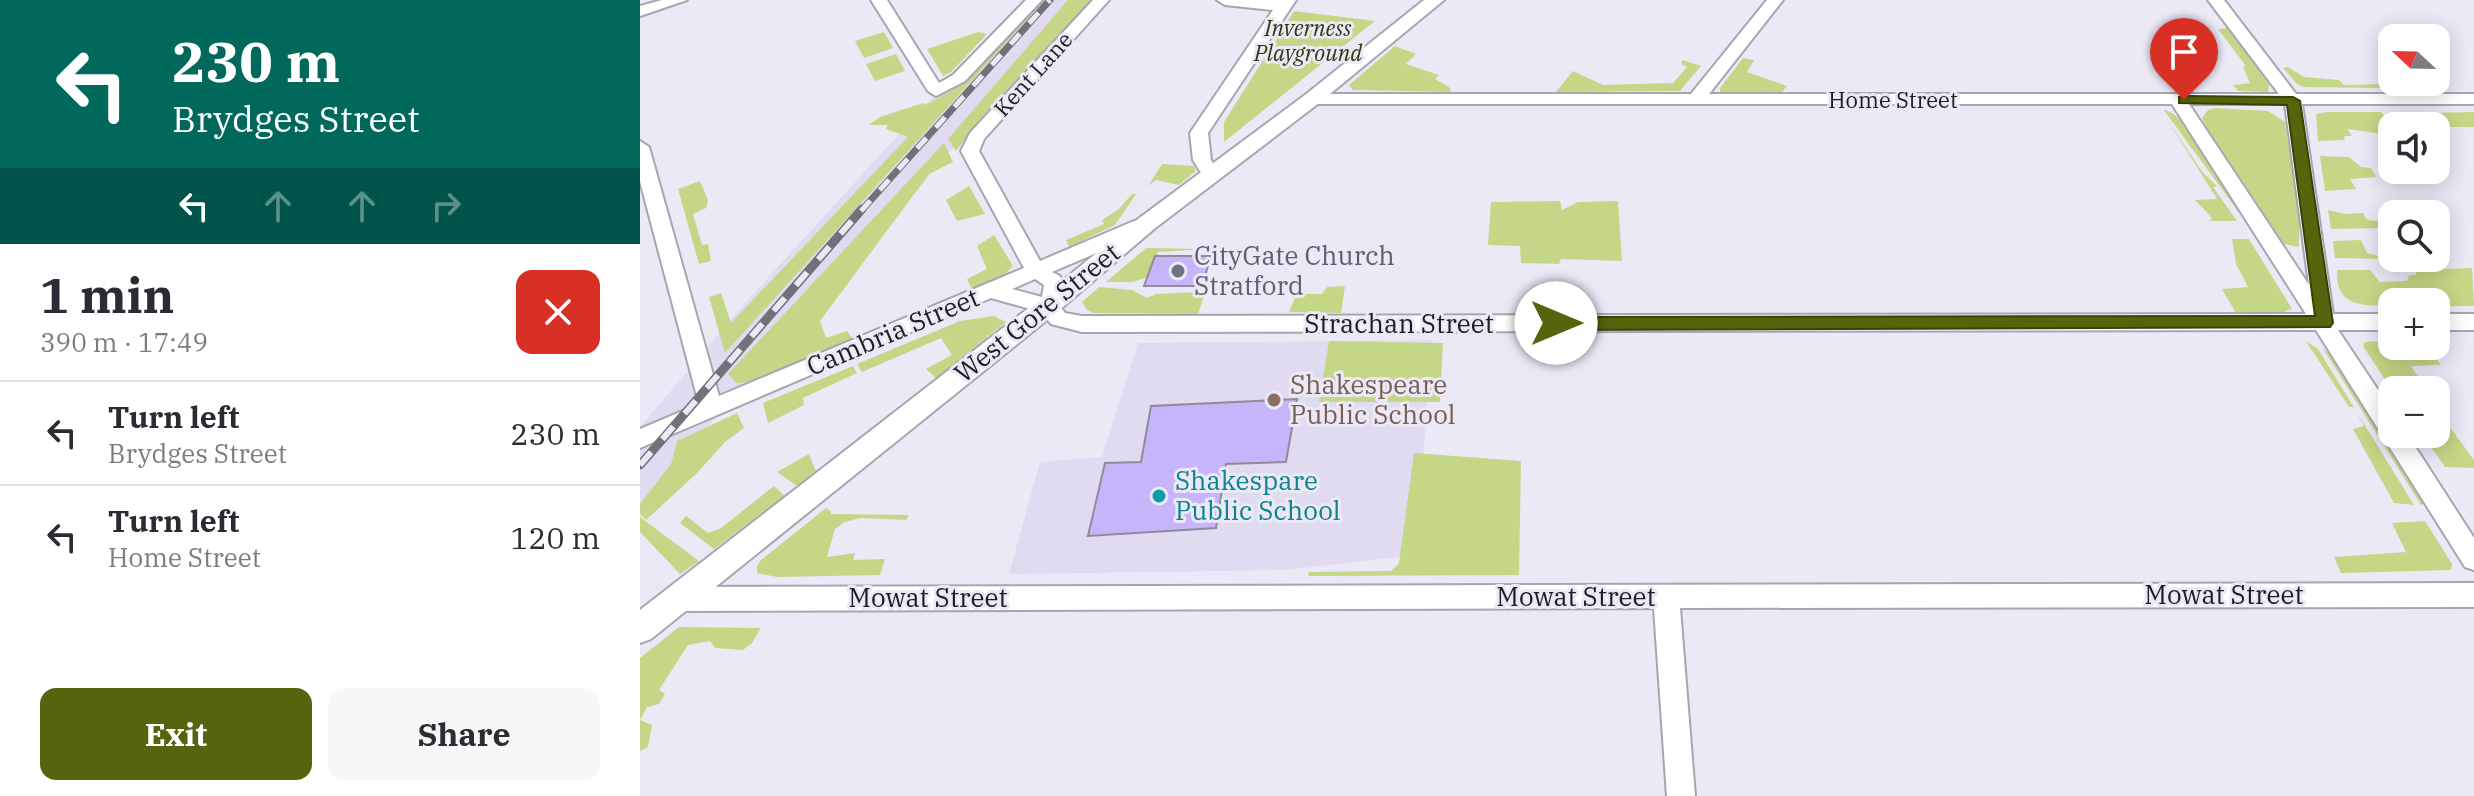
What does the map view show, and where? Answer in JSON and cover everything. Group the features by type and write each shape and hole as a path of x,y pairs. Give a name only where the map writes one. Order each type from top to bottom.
{"street":[{"path":"640,11 679,0"},
{"path":"879,0 936,91 959,78 1034,0"},
{"name":"Kent Lane","path":"1036,271 970,151 976,137 1101,0"},
{"path":"1225,0 1286,3"},
{"name":"West Gore Street","path":"640,629 1048,306 1146,224 1312,99 1435,0"},
{"path":"1695,100 1775,0"},
{"path":"2216,0 2293,101 2324,323"},
{"path":"1211,175 1202,160 1199,133 1286,3"},
{"name":"Home Street","path":"1312,99 2474,99"},
{"path":"2178,100 2378,408"},
{"path":"640,147 711,408"},
{"name":"Cambria Street","path":"640,439 1146,224"},
{"path":"1036,271 1053,281 1056,290 1048,306"},
{"name":"Strachan Street","path":"991,291 1048,306 1058,319 1082,324 2378,322"},
{"path":"2450,322 2474,322"},
{"path":"2403,448 2474,559"},
{"name":"Mowat Street","path":"679,599 2474,595"},
{"path":"1666,597 1681,796"}],"shaded area":[{"path":"1028,0 1086,0 931,173 788,357 754,374 706,428 640,513 640,427 745,303 920,111"},
{"name":"Shakespeare Public School","path":"1432,340 1416,555 1286,570 1009,574 1040,462 1102,457 1138,343"}],"green space":[{"path":"1039,0 1045,0 725,353 709,297 721,293 731,323 908,137 886,129 888,125 869,125 880,117 923,103 925,105 951,91"},
{"path":"1068,0 1091,0 986,113 956,151 948,139"},
{"name":"Inverness Playground","path":"1294,11 1375,21 1224,142 1224,122"},
{"path":"2227,28 2269,84 2268,92 2238,91 2233,85 2250,83 2243,67 2246,66 2218,29"},
{"path":"884,32 893,48 864,58 855,41"},
{"path":"978,32 987,34 951,72 943,76 927,49"},
{"path":"1395,46 1416,54 1406,64 1439,75 1435,79 1449,87 1451,92 1353,90 1349,85"},
{"path":"896,54 905,71 875,81 866,64"},
{"path":"1743,58 1754,60 1747,72 1787,86 1782,92 1720,92"},
{"path":"1683,60 1701,66 1680,91 1556,92 1573,71 1603,85 1673,83 1687,67 1681,64"},
{"path":"2288,67 2304,77 2339,80 2344,85 2378,84 2378,88 2304,87 2297,84 2283,68"},
{"path":"2163,109 2174,114 2185,125 2246,222"},
{"path":"2208,110 2268,111 2285,122 2299,213 2299,247 2284,244 2206,127 2202,118"},
{"path":"2378,112 2378,133 2347,129 2352,136 2344,136 2345,140 2318,141 2316,114"},
{"path":"2474,112 2474,127 2450,127 2450,113"},
{"path":"2165,116 2203,173 2217,186 2213,187 2237,221 2210,221 2212,218 2195,200 2217,199"},
{"path":"944,143 953,162 929,174 820,321 826,338 847,331 854,341 755,382 736,383 728,374"},
{"path":"2320,156 2349,157 2361,167 2371,168 2376,177 2350,179 2356,189 2325,191"},
{"path":"1162,164 1194,166 1196,171 1179,185 1156,180 1148,186"},
{"path":"700,181 708,200 706,208 693,214 702,245 708,244 711,261 699,264 678,189"},
{"path":"969,186 985,214 957,221 946,200"},
{"path":"1132,194 1136,194 1115,225 1069,247 1066,240 1104,224 1102,220 1118,210"},
{"path":"1560,201 1562,210 1578,202 1618,201 1622,261 1561,259 1559,264 1521,263 1520,246 1488,245 1491,202"},
{"path":"2328,210 2345,214 2363,213 2367,220 2378,221 2378,228 2331,229"},
{"path":"994,235 1013,266 1003,279 973,292 967,279 987,269 977,246"},
{"path":"2232,239 2249,239 2292,309 2275,315 2237,315 2222,289 2248,287 2236,264"},
{"path":"2361,240 2367,253 2378,256 2378,259 2335,258 2333,241"},
{"path":"1146,248 1206,249 1158,252 1146,278 1132,282 1106,282"},
{"path":"2472,268 2474,306 2450,306 2450,288 2378,288 2378,305 2353,302 2341,292 2337,270 2370,270 2380,282 2407,281 2409,275 2416,275 2416,272 2450,272 2450,269"},
{"path":"1300,286 1304,294 1322,294 1327,287 1345,286 1341,313 1289,312"},
{"path":"1099,287 1132,290 1147,298 1156,294 1200,292 1198,296 1204,296 1198,314 1094,313 1087,310 1082,302"},
{"path":"994,316 1006,322 936,378 926,369 952,355 941,338 862,372 857,364 960,321"},
{"path":"1329,341 1443,343 1440,402 1319,402"},
{"path":"2306,341 2318,349 2354,407 2349,407"},
{"path":"2365,342 2378,342 2378,360 2438,360 2441,365 2411,366 2418,376 2383,376 2363,346"},
{"path":"2322,347 2378,431 2378,436"},
{"path":"853,366 857,373 803,398 804,405 768,423 763,403"},
{"path":"2356,410 2414,505 2394,503 2353,429 2364,426"},
{"path":"737,413 744,428 725,442 646,520 640,514 640,504 671,464 677,441"},
{"path":"2450,427 2474,460 2474,468 2445,467 2432,448 2450,448"},
{"path":"2385,448 2389,448 2424,503 2421,505"},
{"path":"1414,453 1521,461 1519,575 1309,576 1308,572 1391,571 1399,563"},
{"path":"809,454 816,471 797,486 777,472"},
{"path":"774,486 785,496 714,549 680,523 686,516 708,533 721,528"},
{"path":"826,508 831,514 909,515 906,520 860,518 835,529 827,557 855,553 853,560 885,559 880,575 777,577 757,573 761,560"},
{"path":"640,517 699,561 680,574 640,532"},
{"path":"2425,521 2452,564 2451,570 2341,573 2334,557 2406,552 2392,523"},
{"path":"679,627 761,628 752,643 743,650 715,648 710,641 688,645 659,690 665,694 659,704 647,707 640,720 640,658"},
{"path":"640,720 652,725 648,747 640,751"}],"building":[{"name":"CityGate Church Stratford","path":"1155,256 1211,256 1202,286 1144,286"},
{"name":"Shakespare Public School","path":"1297,399 1286,462 1226,464 1216,528 1088,536 1105,463 1141,462 1151,406"}],"railway":[{"path":"861,211 1050,0"},
{"path":"640,465 862,209"}],"place":[{"name":"CityGate Church Stratford","path":"1178,271"},
{"name":"Shakespeare Public School","path":"1274,400"},
{"name":"Shakespare Public School","path":"1159,496"}],"route":[{"path":"1556,323 2324,323 2302,147 2293,101 2184,100"}]}
